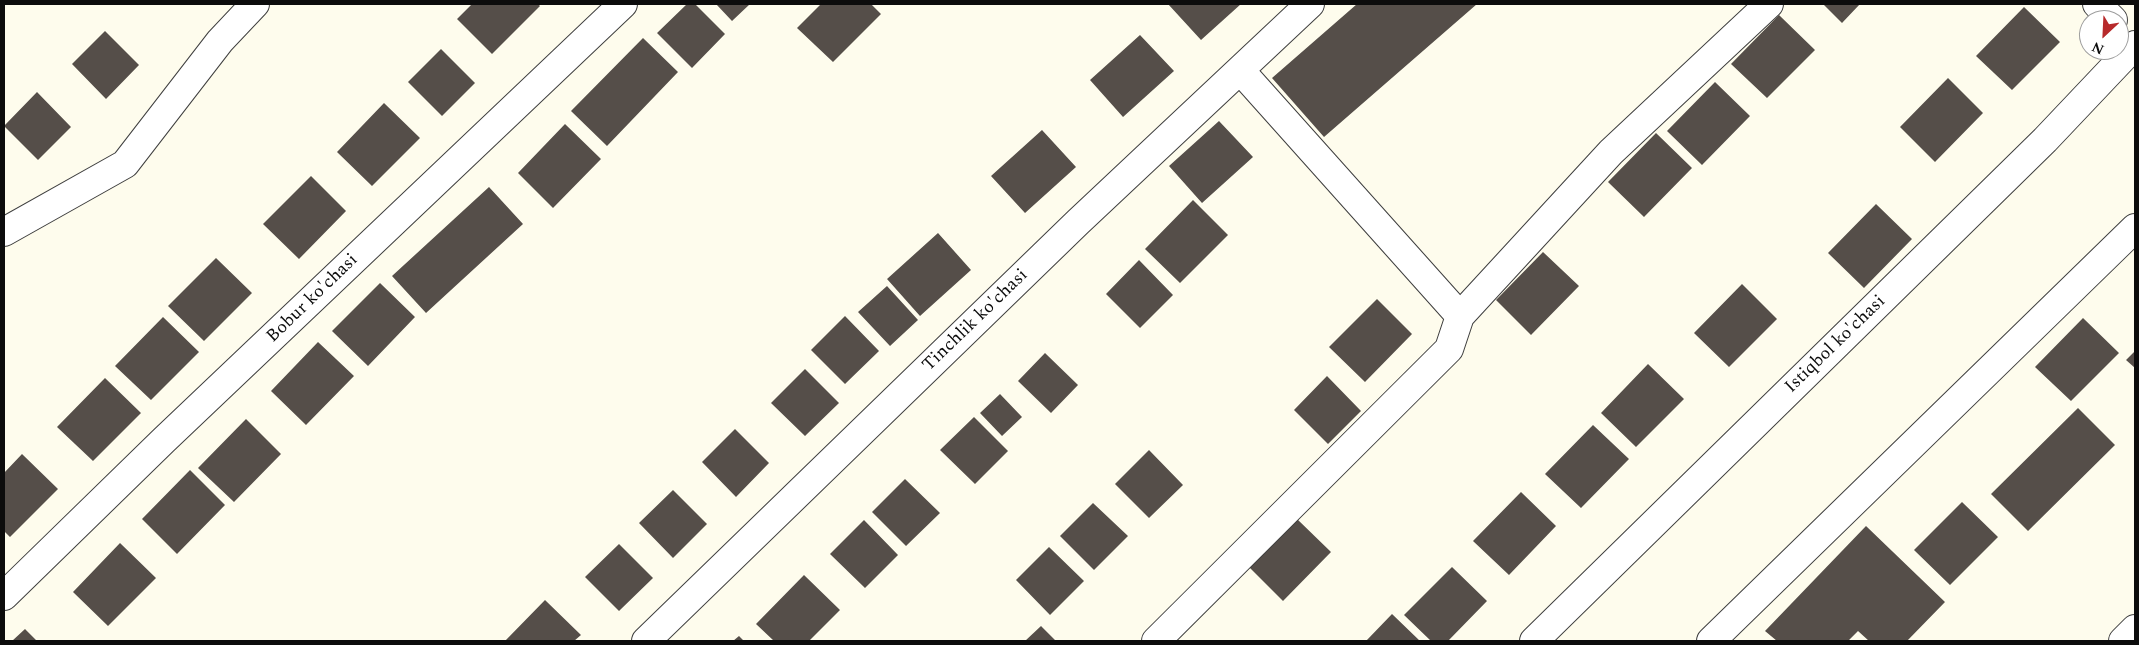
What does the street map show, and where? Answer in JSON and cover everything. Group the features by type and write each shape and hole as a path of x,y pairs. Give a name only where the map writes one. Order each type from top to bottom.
{"street":[{"path":"4,232 125,164 220,41 255,4"},
{"name":"Bobur ko'chasi","path":"4,596 164,440 623,4"},
{"name":"Tinchlik ko'chasi","path":"646,641 1078,222 1310,4"},
{"path":"1156,641 1449,349 1460,316 1611,152 1769,4"},
{"name":"Istiqbol ko'chasi","path":"1534,641 2045,140 2135,43"},
{"path":"1240,70 1460,316"},
{"path":"1711,641 2135,228"},
{"path":"2123,641 2135,630"}],"building":[{"path":"472,4 538,4 540,6 492,54 457,19"},
{"path":"687,4 695,4 725,34 692,68 657,33"},
{"path":"716,4 750,4 732,21"},
{"path":"821,4 871,4 881,14 833,62 797,28"},
{"path":"1168,4 1241,4 1201,40"},
{"path":"1357,4 1477,4 1324,137 1272,78"},
{"path":"1823,4 1860,4 1842,23"},
{"path":"2024,7 2060,42 2012,90 1976,56"},
{"path":"1779,15 1815,50 1767,98 1731,64"},
{"path":"105,31 139,65 106,99 72,64"},
{"path":"1140,35 1174,71 1123,117 1090,80"},
{"path":"643,38 678,72 607,146 571,111"},
{"path":"441,49 475,83 442,116 408,82"},
{"path":"1948,78 1983,113 1935,162 1900,127"},
{"path":"1715,82 1750,116 1702,165 1667,131"},
{"path":"37,92 71,127 38,160 4,126"},
{"path":"384,103 420,138 372,186 337,152"},
{"path":"1219,121 1253,157 1202,203 1169,166"},
{"path":"565,124 601,159 553,208 518,173"},
{"path":"1042,130 1076,167 1025,213 991,176"},
{"path":"1656,133 1692,168 1644,217 1608,182"},
{"path":"311,176 346,211 299,259 263,224"},
{"path":"489,187 523,224 426,313 392,276"},
{"path":"1193,200 1228,235 1180,283 1145,249"},
{"path":"1876,204 1912,239 1864,288 1828,253"},
{"path":"938,233 971,270 920,316 887,279"},
{"path":"1543,252 1579,286 1531,335 1496,300"},
{"path":"216,258 252,293 204,341 168,306"},
{"path":"1139,260 1173,295 1140,328 1106,294"},
{"path":"380,283 415,317 368,366 332,331"},
{"path":"1742,284 1777,319 1729,367 1694,333"},
{"path":"887,286 918,320 890,346 858,312"},
{"path":"1377,299 1412,334 1365,382 1329,347"},
{"path":"845,316 879,351 845,384 811,350"},
{"path":"163,317 199,352 151,400 115,366"},
{"path":"2083,318 2119,353 2071,401 2035,367"},
{"path":"318,342 354,376 306,425 271,391"},
{"path":"2135,351 2135,368 2126,360"},
{"path":"1045,353 1078,385 1051,413 1018,381"},
{"path":"1648,364 1684,399 1636,447 1601,413"},
{"path":"805,369 839,403 805,436 771,403"},
{"path":"1327,376 1361,411 1328,444 1294,410"},
{"path":"105,378 141,413 93,461 57,427"},
{"path":"1000,394 1022,417 1002,436 980,413"},
{"path":"2078,408 2115,445 2028,531 1991,494"},
{"path":"974,417 1008,451 975,484 940,450"},
{"path":"246,419 281,454 234,502 198,468"},
{"path":"1593,425 1629,459 1581,508 1545,474"},
{"path":"735,429 769,463 736,497 702,462"},
{"path":"1149,450 1183,485 1149,518 1115,484"},
{"path":"22,454 58,489 10,537 4,531 4,473"},
{"path":"190,470 225,505 177,554 142,519"},
{"path":"905,479 940,513 906,546 872,512"},
{"path":"673,490 707,524 673,558 639,523"},
{"path":"1521,492 1556,526 1509,575 1473,541"},
{"path":"1962,502 1998,537 1950,585 1914,550"},
{"path":"1093,503 1128,536 1094,570 1060,536"},
{"path":"1296,518 1331,552 1283,601 1248,566"},
{"path":"864,520 898,555 865,588 830,554"},
{"path":"1866,526 1945,602 1907,641 1869,641 1858,631 1848,641 1777,641 1765,631"},
{"path":"120,543 156,578 108,626 73,592"},
{"path":"619,544 653,578 619,611 585,577"},
{"path":"1049,547 1084,581 1050,615 1016,580"},
{"path":"1452,567 1487,601 1448,641 1431,641 1404,615"},
{"path":"804,575 840,610 809,641 774,641 756,624"},
{"path":"545,600 581,635 574,641 505,641"},
{"path":"1392,614 1420,641 1366,641"},
{"path":"1041,626 1056,641 1025,641"},
{"path":"25,629 37,641 12,641"},
{"path":"739,636 744,641 733,641"}]}
